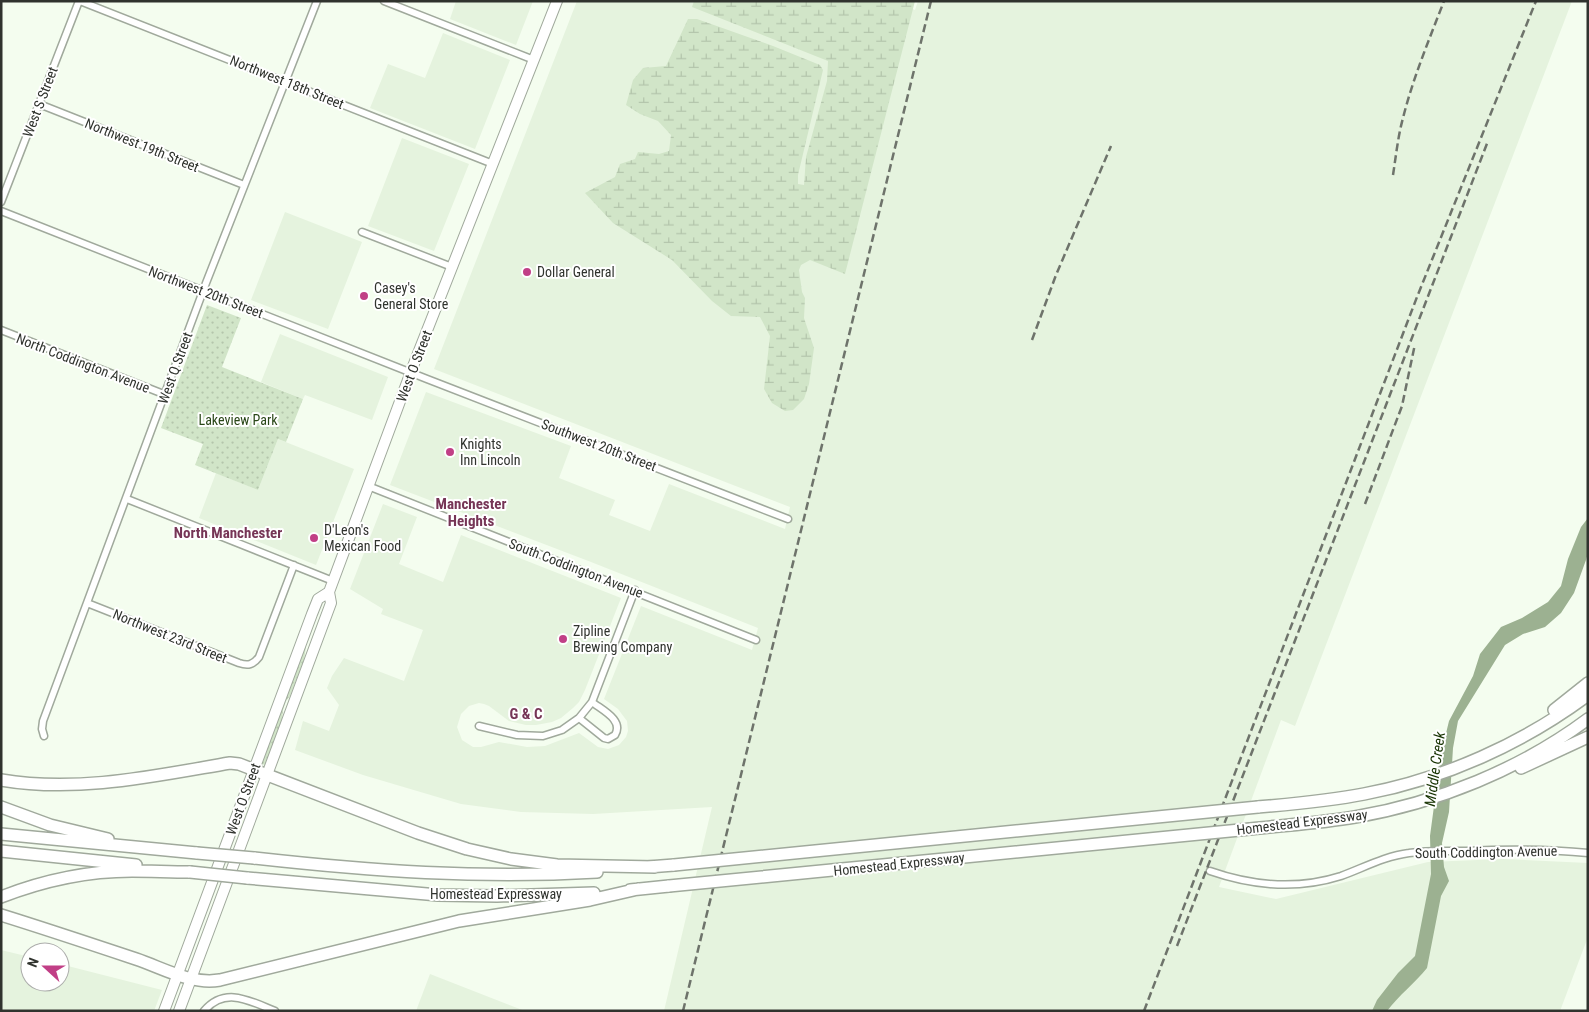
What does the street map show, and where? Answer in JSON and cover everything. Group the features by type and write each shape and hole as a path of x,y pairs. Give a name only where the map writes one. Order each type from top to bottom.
{"highway":[{"path":"1528,734 1543,718 1588,683"},
{"path":"1528,734 1588,695"},
{"name":"Homestead Expressway","path":"190,872 438,895 539,895 638,889 1250,830 1355,817 1420,802 1488,776 1541,750 1588,719"},
{"name":"Homestead Expressway","path":"193,852 340,868 462,876 560,874 655,867 1336,799 1397,787 1441,773 1528,734"},
{"path":"1488,776 1518,770 1588,737"},
{"path":"1,780 38,784 93,784 123,781 230,763 239,764 418,833 466,849 511,859 556,865 655,867"},
{"path":"1,807 34,820 81,833 193,852"},
{"path":"1,834 193,852"},
{"path":"1,851 169,868 190,872"},
{"path":"1,897 24,889 100,872 190,872"},
{"path":"1,915 202,982 220,980 459,921 590,900 638,889"}],"main road":[{"name":"West O Street","path":"179,1011 331,603 329,592 368,486 557,1"},
{"name":"West O Street","path":"164,1011 318,599 329,592"}],"street":[{"name":"Northwest 18th Street","path":"80,1 493,164"},
{"name":"West S Street","path":"1,202 80,1"},
{"name":"West Q Street","path":"44,736 42,729 43,721 166,395 203,291 317,1"},
{"path":"384,1 534,60"},
{"name":"Northwest 19th Street","path":"39,104 244,185"},
{"name":"Northwest 20th Street","path":"1,211 411,373"},
{"path":"362,232 452,267"},
{"name":"North Coddington Avenue","path":"1,330 166,395"},
{"name":"Southwest 20th Street","path":"411,373 788,519"},
{"name":"South Coddington Avenue","path":"368,486 635,590 756,640"},
{"path":"127,499 333,581"},
{"name":"Northwest 23rd Street","path":"87,603 239,663 253,664 259,657 294,565"},
{"path":"479,726 517,735 542,736 562,730 579,718 592,702 635,590"},
{"path":"579,718 604,738 608,739 615,735 618,727 614,719 592,702"},
{"name":"South Coddington Avenue","path":"1210,871 1264,884 1303,884 1340,876 1392,857 1420,852 1523,849 1588,853"},
{"path":"204,1011 209,1004 225,997 241,998 275,1011"}],"shaded area":[{"path":"456,1 533,1 516,45 450,19"},
{"path":"577,1 894,1 915,10 918,1 1572,1 1295,726 1281,720 1219,887 1276,899 1428,862 1503,859 1588,863 1588,937 1560,1011 664,1011 712,807 593,814 521,812 461,804 363,775 295,750 303,721 329,731 339,705 327,688 332,676 344,658 404,681 423,630 381,614 383,609 350,589 383,504 417,517 399,564 443,582 461,535 621,598 579,702 561,718 536,725 509,721 484,704 479,703 469,706 461,714 457,727 462,740 473,747 481,747 499,742 527,747 545,746 579,733 598,747 608,749 619,745 626,737 628,731 627,721 618,709 604,699 641,606 752,650 758,628 390,485 426,392 571,446 559,478 615,500 609,515 650,531 669,484 785,529 790,507 434,369"},
{"path":"443,33 510,60 475,149 370,108 388,64 425,78"},
{"path":"402,138 469,164 434,251 368,226"},
{"path":"285,212 362,242 328,329 251,300"},
{"path":"280,334 388,377 372,420 305,395 303,399 261,382"},
{"name":"North Manchester","path":"278,439 354,469 316,565 199,518 216,473 258,490"},
{"path":"1588,518 1588,553 1574,593 1561,613 1545,627 1523,634 1505,645 1458,721 1453,748 1449,812 1442,843 1444,867 1449,881 1441,896 1427,968 1387,1011 1372,1011 1377,1000 1398,973 1415,956 1431,874 1430,836 1441,754 1449,721 1473,676 1480,654 1501,627 1522,618 1548,602 1561,586 1568,559 1581,527"},
{"path":"1,950 20,955 20,992 70,992 70,967 162,990 154,1011 1,1011"},
{"path":"430,974 525,1011 416,1011"}],"green space":[{"path":"694,1 915,1 845,274 810,260 801,265 799,270 802,292 805,298 804,318 814,348 809,384 804,399 793,410 785,411 772,403 764,389 770,336 760,317 731,316 712,301 672,260 613,223 585,193 615,177 620,164 635,159 638,152 659,154 669,151 671,135 658,121 640,114 626,105 633,80 643,68 666,66 688,19 697,19 820,65 823,70 798,175 798,184 804,185 806,157 827,81 828,61 692,7"},
{"name":"Lakeview Park","path":"207,305 241,318 222,367 303,399 286,442 278,439 258,490 195,465 203,444 161,428"},
{"path":"305,647 304,660 290,696 286,701 282,719 265,765 262,764"}],"railway":[{"path":"683,1011 931,1"},
{"path":"1393,175 1407,103 1444,1"},
{"path":"1144,1011 1417,297 1536,1"},
{"path":"1177,946 1488,141"},
{"path":"1032,340 1056,275 1111,146"},
{"path":"1365,504 1402,406 1415,344"}],"place":[{"name":"Dollar General","path":"527,272"},
{"name":"Casey's General Store","path":"364,296"},
{"name":"Knights Inn Lincoln","path":"450,452"},
{"name":"D'Leon's Mexican Food","path":"314,538"},
{"name":"Zipline Brewing Company","path":"563,639"}],"district":[{"name":"Manchester Heights","path":"471,512"},
{"name":"North Manchester","path":"228,533"},
{"name":"G & C","path":"526,714"}],"water label":[{"name":"Middle Creek","path":"1435,769"}]}
